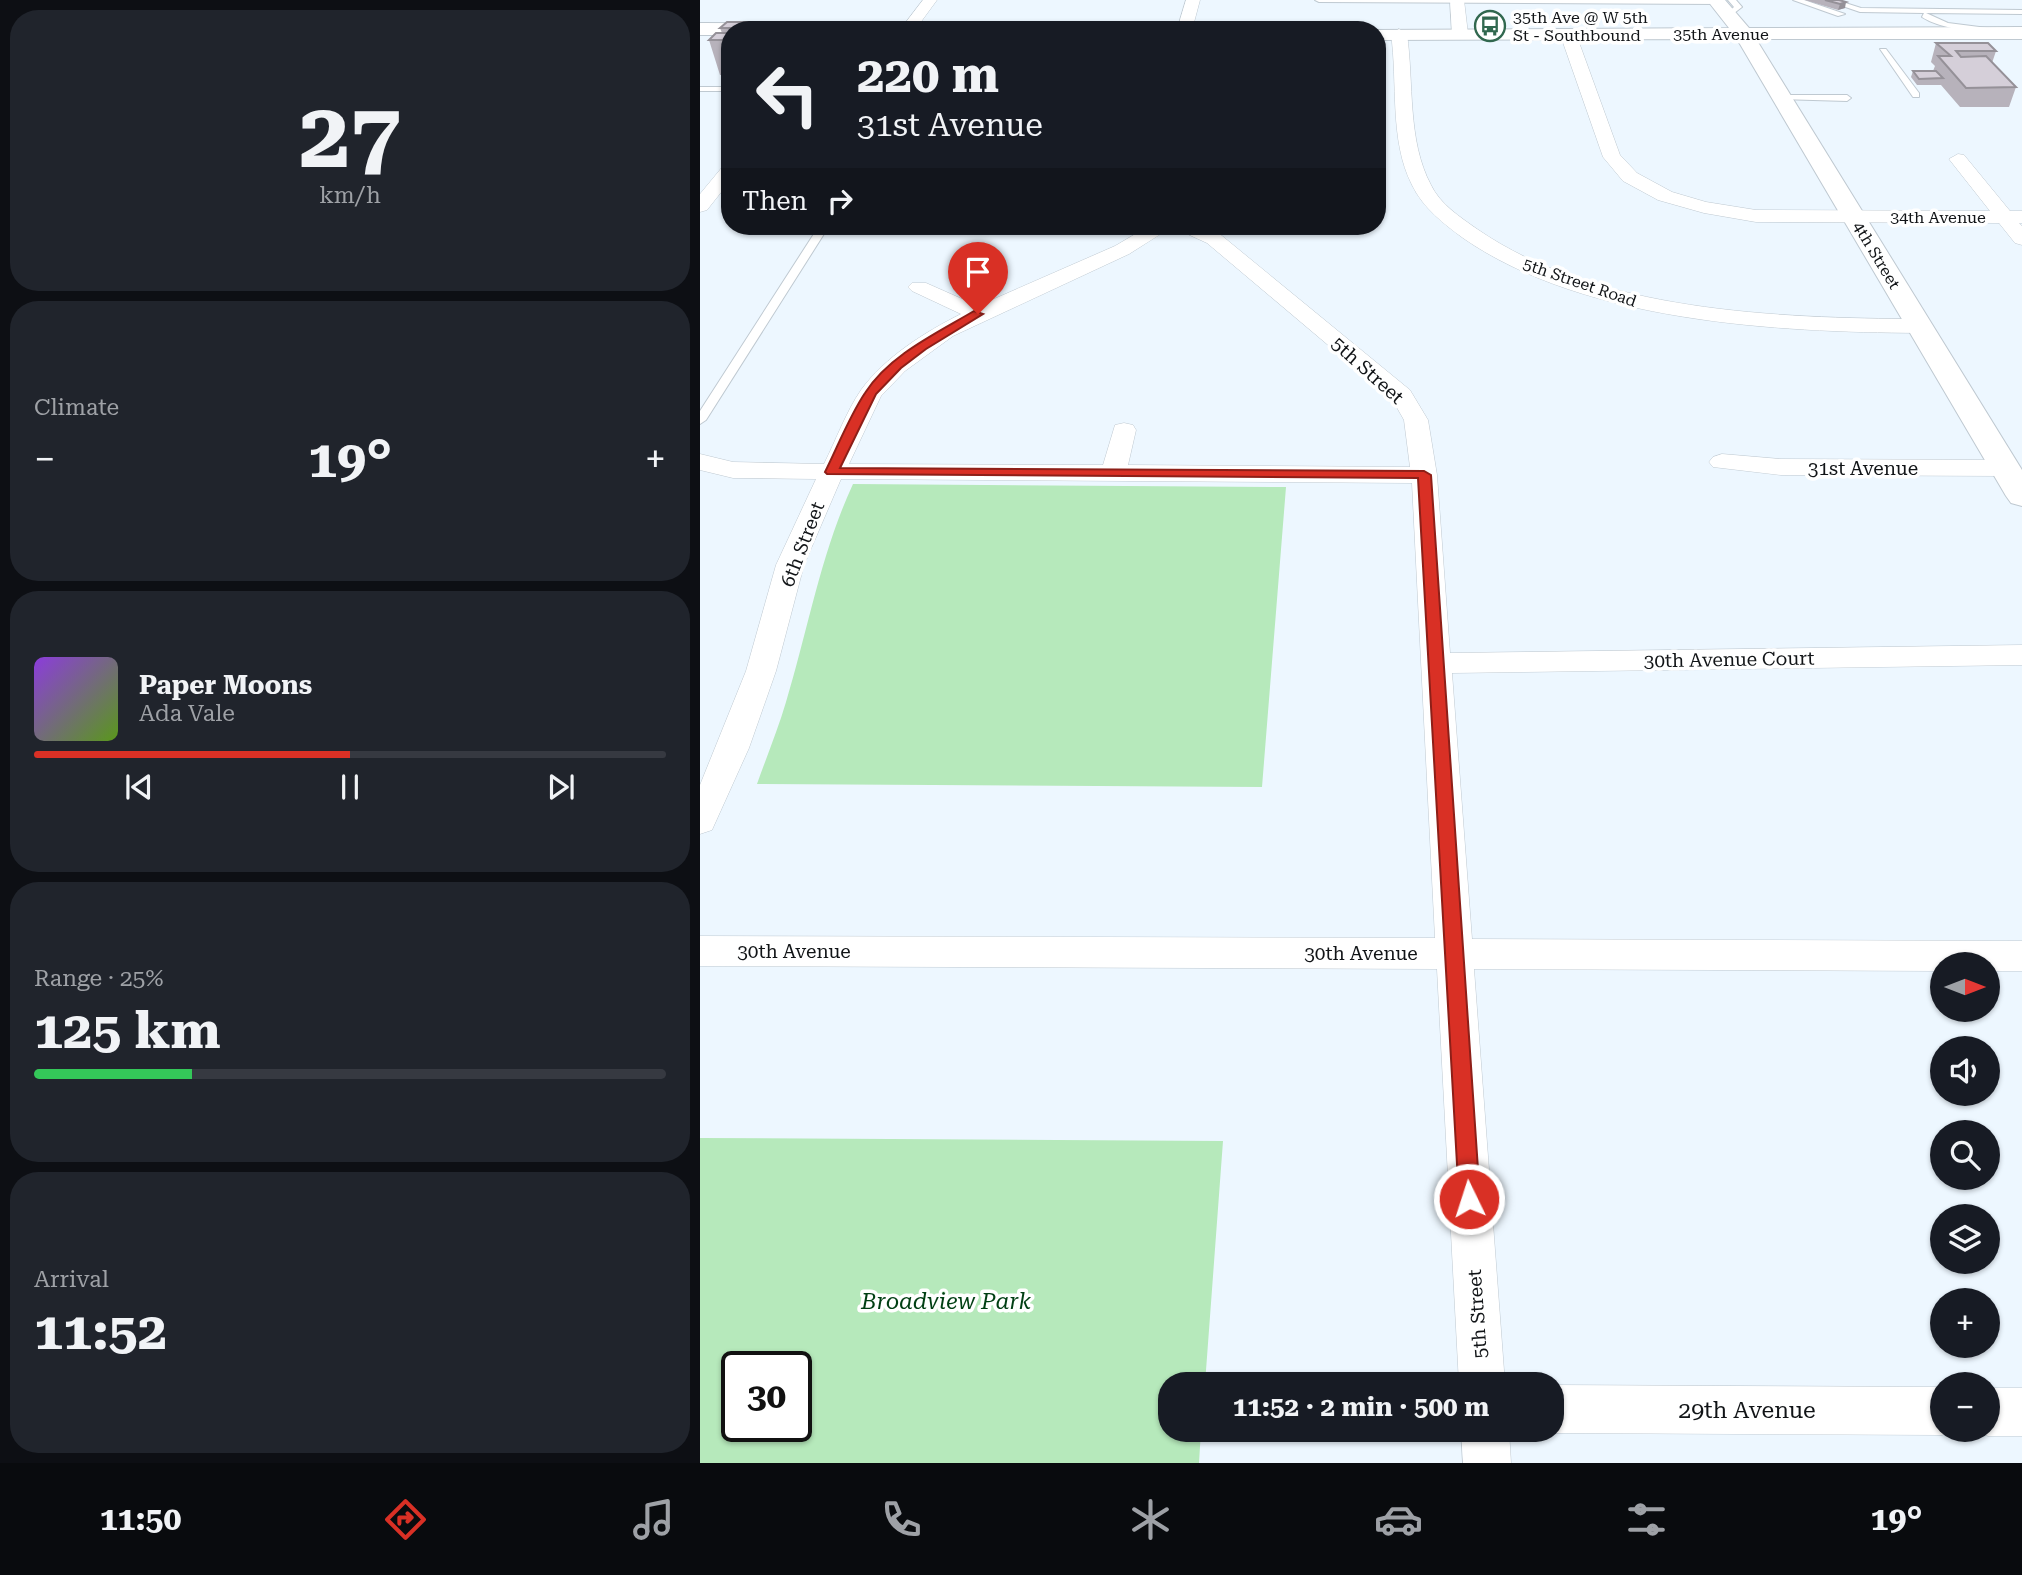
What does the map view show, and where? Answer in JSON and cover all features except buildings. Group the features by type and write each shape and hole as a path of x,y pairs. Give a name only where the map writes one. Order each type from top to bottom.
{"main road":[{"path":"1725,7 1778,27 1841,29 1856,33"},
{"name":"4th Street","path":"1725,7 1744,33 2022,496"},
{"path":"700,29 721,29"},
{"name":"35th Avenue","path":"1386,34 1906,33 1952,38 2016,33"}],"street":[{"path":"915,21 930,0"},
{"path":"1187,21 1193,0"},
{"path":"1457,0 1460,34"},
{"name":"5th Street Road","path":"1399,34 1412,163 1422,188 1441,211 1485,244 1548,274 1649,305 1761,322 1810,326 1919,326"},
{"name":"34th Avenue","path":"1568,34 1612,157 1630,177 1665,196 1726,212 1776,217 2013,217"},
{"path":"1958,159 2013,217 2022,239"},
{"path":"700,206 721,180"},
{"name":"6th Street","path":"700,821 733,748 757,684 790,565 831,472 871,393 897,366 922,346 978,314 1122,250 1148,235"},
{"name":"5th Street","path":"1204,235 1214,239 1402,395 1416,420 1424,475 1481,1372"},
{"path":"919,287 978,314"},
{"path":"1113,474 1124,430"},
{"name":"31st Avenue","path":"1722,462 1781,467 2005,468"},
{"path":"705,464 733,470 831,472 1424,475"},
{"name":"30th Avenue Court","path":"1436,663 2022,655"},
{"name":"30th Avenue","path":"700,951 2022,956"},
{"name":"29th Avenue","path":"1564,1409 1930,1411"},
{"path":"2000,1412 2022,1412"},
{"path":"1486,1442 1487,1463"}],"lane":[{"path":"1319,0 1457,0 1725,7"},
{"path":"1802,1 1860,10 2022,12"},
{"path":"1830,5 1843,15 1860,10"},
{"path":"1920,11 1928,19 1954,26 2016,33"},
{"path":"1906,33 1928,19"},
{"path":"1883,51 1914,96 1924,88"},
{"path":"1898,72 1913,75"},
{"path":"700,89 721,89"},
{"path":"1782,97 1847,98"},
{"path":"700,419 818,235"}],"green space":[{"path":"853,484 1286,487 1262,787 757,784 786,702 832,537"},
{"name":"Broadview Park","path":"700,1138 1223,1141 1206,1372 1158,1372 1158,1442 1200,1442 1199,1463 700,1463"}],"place":[{"name":"35th Ave @ W 5th St - Southbound","path":"1490,26"}],"route":[{"path":"978,314 922,346 897,366 871,393 831,472 1424,475 1469,1199"}]}
